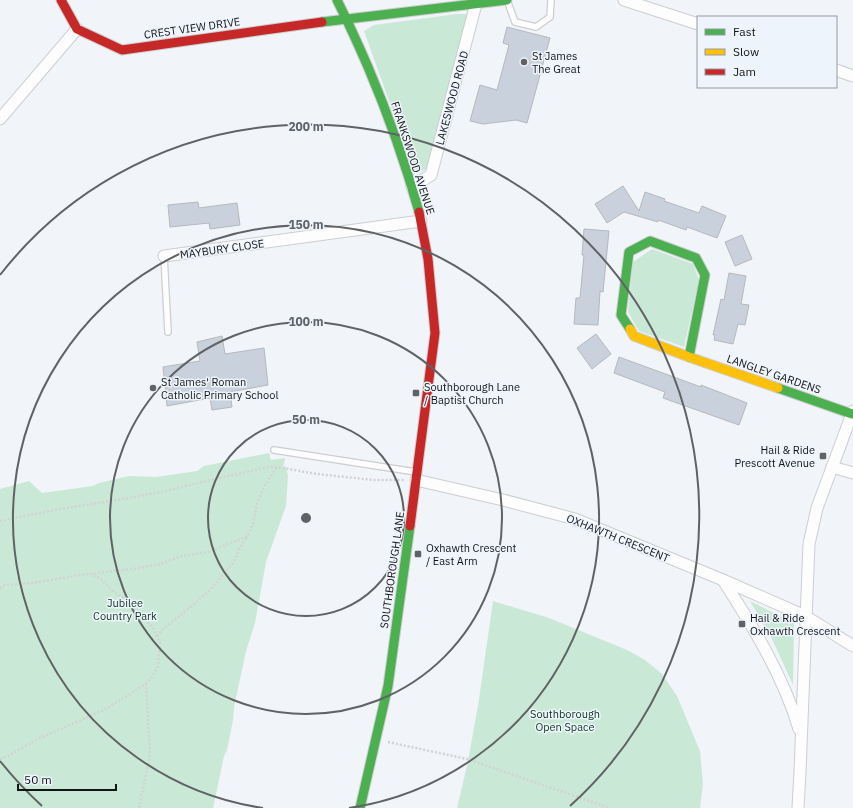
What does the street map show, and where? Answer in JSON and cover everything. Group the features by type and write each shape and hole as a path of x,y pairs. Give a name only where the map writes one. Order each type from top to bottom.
{"street":[{"path":"0,119 77,29 61,0"},
{"name":"FRANKSWOOD AVENUE","path":"337,0 347,19 382,101 412,187 421,221 428,260 435,333"},
{"name":"CREST VIEW DRIVE","path":"77,29 122,50 477,2 507,0"},
{"path":"624,0 697,24"},
{"name":"LAKESWOOD ROAD","path":"412,187 431,175 477,2"},
{"path":"837,70 853,76"},
{"name":"MAYBURY CLOSE","path":"164,256 421,221"},
{"name":"LANGLEY GARDENS","path":"689,357 705,275 696,258 650,241 629,252 621,315 634,336 689,357 852,412"},
{"name":"SOUTHBOROUGH LANE","path":"360,808 388,686 420,455 435,333"},
{"path":"798,808 809,544 817,508 852,412"},
{"path":"832,467 853,473"},
{"name":"OXHAWTH CRESCENT","path":"417,476 575,519 723,580 805,616 853,646"},
{"path":"723,580 746,616 774,666 794,712 802,739"}],"lane":[{"path":"507,0 515,22 536,27 550,17 551,0"},
{"path":"164,256 168,332"},
{"path":"274,450 417,476"}],"path":[{"path":"0,521 60,508 166,491 269,467 374,480 417,476"},
{"path":"158,636 163,629 210,590 234,562 239,549 248,536 253,524 257,504 276,467"},
{"path":"0,588 5,585 32,584 160,564 182,556 208,552 248,536"},
{"path":"0,759 38,739 106,709 146,683 152,677 158,666 160,643 153,628 145,618 100,578 89,574"},
{"path":"139,808 150,755 146,683"},
{"path":"375,739 467,760 610,808"}],"green space":[{"path":"457,14 470,14 427,169 415,173 364,31 374,25"},
{"path":"652,249 693,264 699,280 684,347 639,331 628,312 633,262"},
{"name":"Jubilee Country Park","path":"269,453 271,460 285,458 283,468 286,466 288,476 286,506 266,562 255,623 246,651 234,707 227,750 224,756 213,808 0,808 0,489 29,481 42,493 93,486 99,483 129,476 156,477 197,471 204,466"},
{"name":"Southborough Open Space","path":"493,601 549,618 627,650 645,660 662,674 677,696 700,751 703,784 700,808 457,808 467,766 478,706"},
{"path":"750,601 794,623 793,685 772,639"}],"building":[{"name":"St James The Great","path":"507,27 550,38 527,123 516,120 483,124 470,121 480,85 497,90 509,45 503,43"},
{"path":"623,186 639,211 645,192 665,199 664,201 699,213 702,206 726,216 717,238 687,227 686,230 658,220 658,222 624,212 607,223 595,204"},
{"path":"198,202 199,208 237,203 240,225 210,229 209,223 170,227 168,205"},
{"path":"584,229 609,231 603,292 600,291 598,325 574,324 576,298 580,298 584,255 582,255"},
{"path":"742,235 752,259 735,266 725,242"},
{"path":"729,273 746,276 741,304 749,305 745,325 738,324 733,344 714,340 715,335 713,335 721,299 724,300"},
{"path":"596,334 611,354 592,369 577,348"},
{"path":"222,336 225,354 264,348 268,385 230,392 232,407 212,410 210,398 167,406 163,367 200,361 197,342"},
{"path":"619,357 701,387 701,385 747,403 739,425 663,398 665,392 614,373"}],"traffic: fast":[{"path":"337,0 368,67 396,138 419,212"},
{"path":"322,22 507,0"},
{"path":"630,329 621,315 629,252 650,241 696,258 705,275 689,357"},
{"path":"778,388 852,414"},
{"path":"360,808 388,686 410,526"}],"traffic: slow":[{"path":"630,329 634,336 778,388"}],"traffic: jam":[{"path":"61,0 77,29 122,50 322,22"},
{"path":"410,526 435,333 428,259 419,212"}],"place":[{"name":"St James The Great","path":"524,62"},
{"name":"St James' Roman Catholic Primary School","path":"153,388"},
{"name":"Southborough Lane / Baptist Church","path":"416,393"},
{"name":"Hail & Ride Prescott Avenue","path":"823,456"},
{"name":"Oxhawth Crescent / East Arm","path":"418,554"},
{"name":"Hail & Ride Oxhawth Crescent","path":"742,624"}]}
